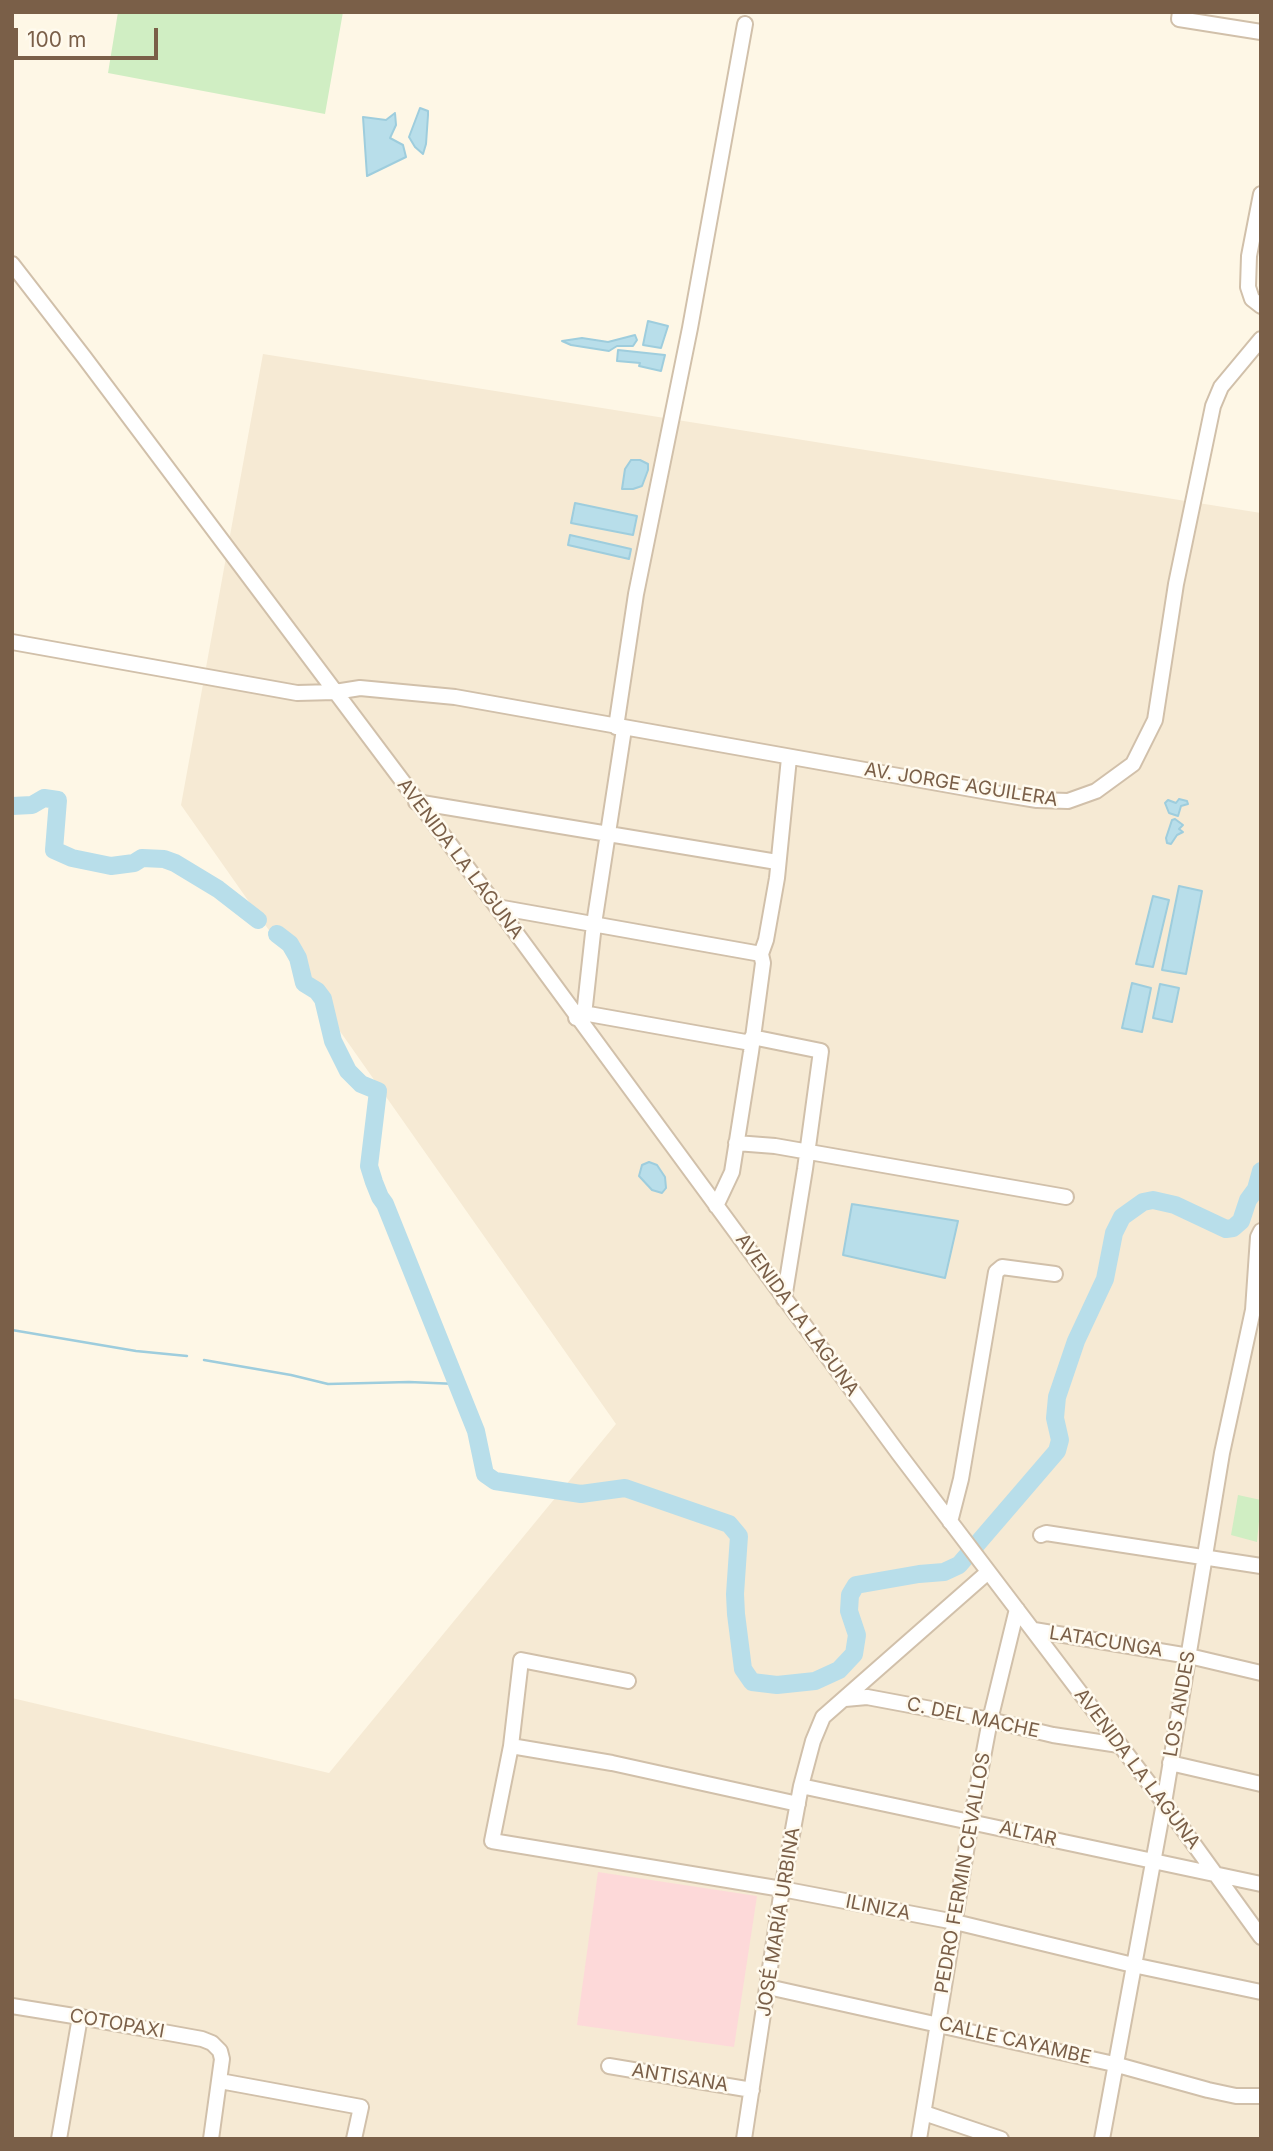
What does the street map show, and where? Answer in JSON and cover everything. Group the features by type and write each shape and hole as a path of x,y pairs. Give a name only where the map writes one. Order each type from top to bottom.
{"street":[{"path":"1180,12 1179,19 1261,32"},
{"path":"745,24 690,328 636,594 607,835 580,1016 821,1051 784,1299"},
{"path":"1261,194 1249,256 1248,287 1252,299 1261,306"},
{"name":"AVENIDA LA LAGUNA","path":"12,264 85,357 416,802 580,1016 784,1299 1164,1802 1261,1937"},
{"name":"AV. JORGE AGUILERA","path":"12,642 297,693 360,688 455,697 789,758 1037,800 1068,801 1096,791 1133,764 1154,720 1176,584 1213,406 1221,387 1261,339"},
{"path":"716,1206 732,1172 763,963 761,954 766,940 778,862 789,758"},
{"path":"416,802 778,862"},
{"path":"497,906 761,954"},
{"path":"736,1143 775,1146 1066,1197"},
{"name":"LOS ANDES","path":"1102,2139 1164,1802 1222,1453 1257,1309 1258,1237 1261,1231"},
{"path":"950,1522 961,1479 996,1272 1002,1267 1055,1274"},
{"path":"1041,1535 1046,1533 1261,1566"},
{"path":"845,1699 984,1567"},
{"name":"PEDRO FERMIN CEVALLOS","path":"919,2139 971,1821 990,1720 1017,1609"},
{"name":"LATACUNGA","path":"1034,1630 1189,1656 1261,1673"},
{"path":"628,1681 521,1660 511,1746 612,1763 798,1804"},
{"name":"C. DEL MACHE","path":"845,1699 867,1697 1053,1735 1119,1745"},
{"name":"JOSÉ MARÍA URBINA","path":"744,2139 782,1889 801,1786 813,1741 823,1717 845,1699"},
{"name":"ILINIZA","path":"511,1746 492,1841 782,1889 955,1922 1133,1965 1261,1992"},
{"path":"1170,1763 1261,1784"},
{"name":"ALTAR","path":"801,1786 1261,1884"},
{"name":"CALLE CAYAMBE","path":"768,1986 1114,2064 1208,2090 1236,2096 1261,2096"},
{"name":"COTOPAXI","path":"12,2006 202,2039 219,2048 222,2059 220,2081"},
{"path":"59,2139 80,2017"},
{"name":"ANTISANA","path":"609,2066 752,2090"},
{"path":"211,2139 220,2081 361,2107 354,2139"},
{"path":"924,2113 1002,2139"}],"shaded area":[{"path":"263,354 1261,513 1261,2139 12,2139 12,1698 329,1773 616,1424 181,805"},
{"path":"598,1872 757,1896 734,2047 577,2025"}],"green space":[{"path":"118,12 343,12 325,114 108,73"},
{"path":"1238,1495 1261,1500 1257,1542 1231,1535"}],"water":[{"path":"420,108 428,111 423,154 409,137"},
{"path":"395,113 396,125 390,138 403,145 406,157 367,176 363,117 386,120"},
{"path":"648,321 668,326 661,348 643,345"},
{"path":"635,335 637,340 633,346 617,346 609,351 562,341 582,338 608,342"},
{"path":"618,350 665,355 661,371 639,366 640,363 617,361"},
{"path":"631,460 648,464 648,470 642,486 622,489 625,469"},
{"path":"575,503 637,516 633,535 571,523"},
{"path":"570,535 631,549 629,559 568,545"},
{"path":"1179,799 1187,801 1188,804 1181,806 1178,816 1169,813 1165,803 1168,800 1176,803"},
{"path":"1175,819 1183,825 1179,829 1183,832 1177,835 1171,844 1167,843 1166,838 1172,820"},
{"path":"1179,886 1202,891 1186,974 1162,970"},
{"path":"1153,896 1169,900 1153,967 1136,964"},
{"path":"1132,983 1151,988 1142,1032 1122,1028"},
{"path":"1160,984 1179,988 1172,1022 1153,1018"},
{"path":"649,1162 657,1165 665,1177 666,1188 662,1193 652,1190 639,1176 642,1165"},
{"path":"852,1204 958,1221 945,1278 843,1255"}],"waterway":[{"path":"12,806 32,805 44,798 58,800 54,850 72,858 111,866 134,863 142,858 164,859 218,889 258,920"},
{"path":"277,934 290,944 298,958 304,983 317,991 323,999 333,1041 348,1071 361,1084 378,1091 369,1166 476,1431 485,1474 495,1481 581,1494 625,1488 729,1524 739,1536 736,1614 743,1669 752,1682 777,1685 815,1681 839,1670 854,1654 857,1635 849,1611 850,1595 856,1585 944,1572 959,1565 1057,1451 1060,1440 1055,1418 1057,1397 1076,1341 1105,1279 1114,1233 1122,1217 1143,1202 1153,1200 1175,1205 1226,1229 1233,1228 1241,1221 1261,1171"},
{"path":"12,1330 136,1351 187,1356"},
{"path":"204,1360 328,1384 457,1384"}]}
